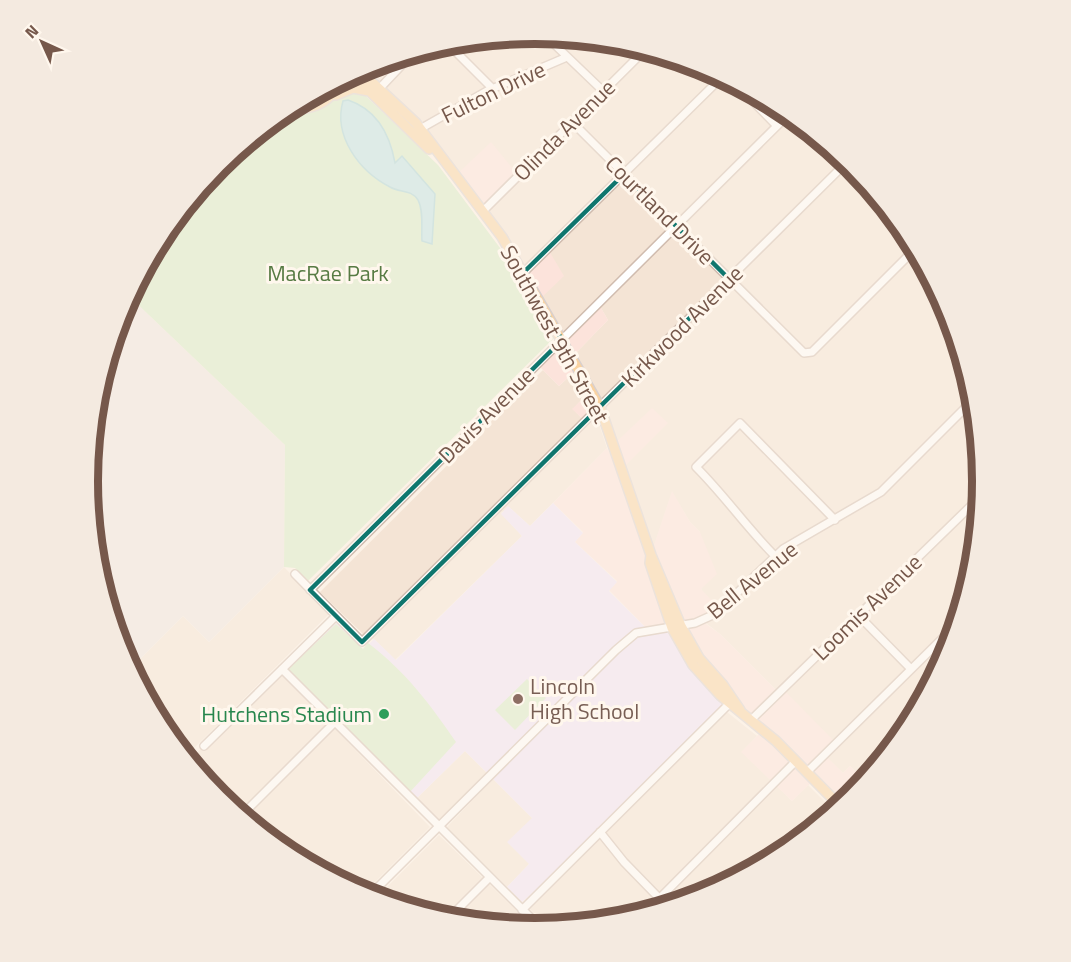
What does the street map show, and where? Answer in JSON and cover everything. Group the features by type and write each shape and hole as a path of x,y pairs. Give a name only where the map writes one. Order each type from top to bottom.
{"main road":[{"name":"Southwest 9th Street","path":"367,77 420,129 444,164"},
{"name":"Southwest 9th Street","path":"359,81 444,164 483,211 562,340 600,407 651,555 650,563 693,665 834,800"},
{"path":"309,107 345,90 361,88 373,92 382,101"},
{"path":"332,98 337,92"}],"street":[{"path":"557,44 567,57 603,91"},
{"path":"455,51 493,88"},
{"name":"Olinda Avenue","path":"483,211 638,56"},
{"name":"Fulton Drive","path":"420,129 493,88 567,57"},
{"path":"380,88 402,65"},
{"path":"523,273 716,83"},
{"path":"753,102 777,126"},
{"name":"Davis Avenue","path":"310,590 783,120"},
{"name":"Courtland Drive","path":"572,122 804,354 812,352 909,255"},
{"name":"Kirkwood Avenue","path":"336,616 362,642 841,168"},
{"name":"Bell Avenue","path":"377,888 616,650 636,633 702,621 715,614 775,556 881,492 966,406"},
{"path":"775,556 746,527 728,500 696,467 740,423 835,520"},
{"name":"Loomis Avenue","path":"751,720 972,505"},
{"path":"204,746 336,616 295,574"},
{"path":"859,616 911,669"},
{"path":"807,772 945,636"},
{"path":"282,669 530,918"},
{"path":"522,910 732,701"},
{"path":"247,810 335,722"},
{"path":"655,902 796,761"},
{"path":"600,832 624,862 659,898"},
{"path":"456,911 489,878"}],"highlighted area":[{"path":"624,174 729,279 362,642 310,590 562,340 523,273"}],"shaded area":[{"path":"507,44 564,44 649,58 703,77 779,117 824,152 845,172 883,215 899,238 928,287 950,340 958,368 965,396 972,452 972,510 965,566 950,622 940,648 928,675 899,724 859,774 850,766 843,773 824,755 779,693 720,634 702,620 700,532 690,522 672,492 651,555 613,445 572,357 608,320 598,303 562,339 523,273 416,123 367,77 422,58"},
{"path":"491,142 518,175 483,211 454,177"},
{"path":"548,249 564,276 539,300 523,273"},
{"path":"136,303 285,445 284,567 209,642 183,616 137,662 121,622 106,566 98,481 102,424 113,368"},
{"path":"598,303 608,320 572,357 578,368 559,386 537,364"},
{"path":"543,370 559,386 572,374 585,396 573,409 587,424 596,415 607,448 530,526 509,507 501,513 522,536 395,660 374,639 363,634 320,592"},
{"path":"591,391 600,407 585,421 572,409"},
{"path":"652,408 668,423 622,469 613,445"},
{"path":"607,448 630,493 651,554 672,491 690,522 700,532 717,574 701,589 720,609 702,621 720,634 778,692 783,689 836,743 825,755 843,773 850,766 859,774 845,790 834,800 814,780 792,801 741,752 763,730 740,710 672,628 649,631 609,590 617,581 575,542 583,532 553,503"},
{"name":"Lincoln High School","path":"553,503 583,533 575,542 617,582 609,591 649,631 672,628 682,648 729,703 581,851 522,902 507,887 529,864 507,842 532,818 465,751 417,798 282,669 336,616 363,650 374,639 396,660 522,536 501,514 508,506 530,526"},
{"path":"284,567 329,614 191,751 157,700 137,662 183,616 209,642"},
{"path":"279,671 329,722 243,807 195,755"},
{"path":"727,712 757,736 742,752 792,801 808,785 829,806 779,845 754,860 703,885 676,895 621,910 564,918 539,918 530,909"},
{"path":"334,728 430,827 371,886 292,845 250,812"},
{"path":"465,751 487,773 439,820 417,798"},
{"path":"493,779 533,819 529,864 507,887 447,827"},
{"path":"439,835 524,918 478,915 450,910 422,904 383,891"}],"green space":[{"name":"MacRae Park","path":"353,84 438,165 515,268 554,338 308,581 295,568 284,567 285,445 136,303 172,238 188,215 226,172 247,152 292,117"},
{"name":"Hutchens Stadium","path":"336,624 363,649 368,643 394,665 426,701 456,742 410,792 287,670"},
{"path":"527,679 546,698 515,730 495,710"}],"water":[{"path":"348,100 367,110 381,125 390,143 395,163 402,156 435,194 432,244 422,241 421,209 418,200 409,193 394,189 368,172 351,151 345,139 341,114 343,101"}],"place":[{"name":"Lincoln High School","path":"518,699"},
{"name":"Hutchens Stadium","path":"384,714"}]}
